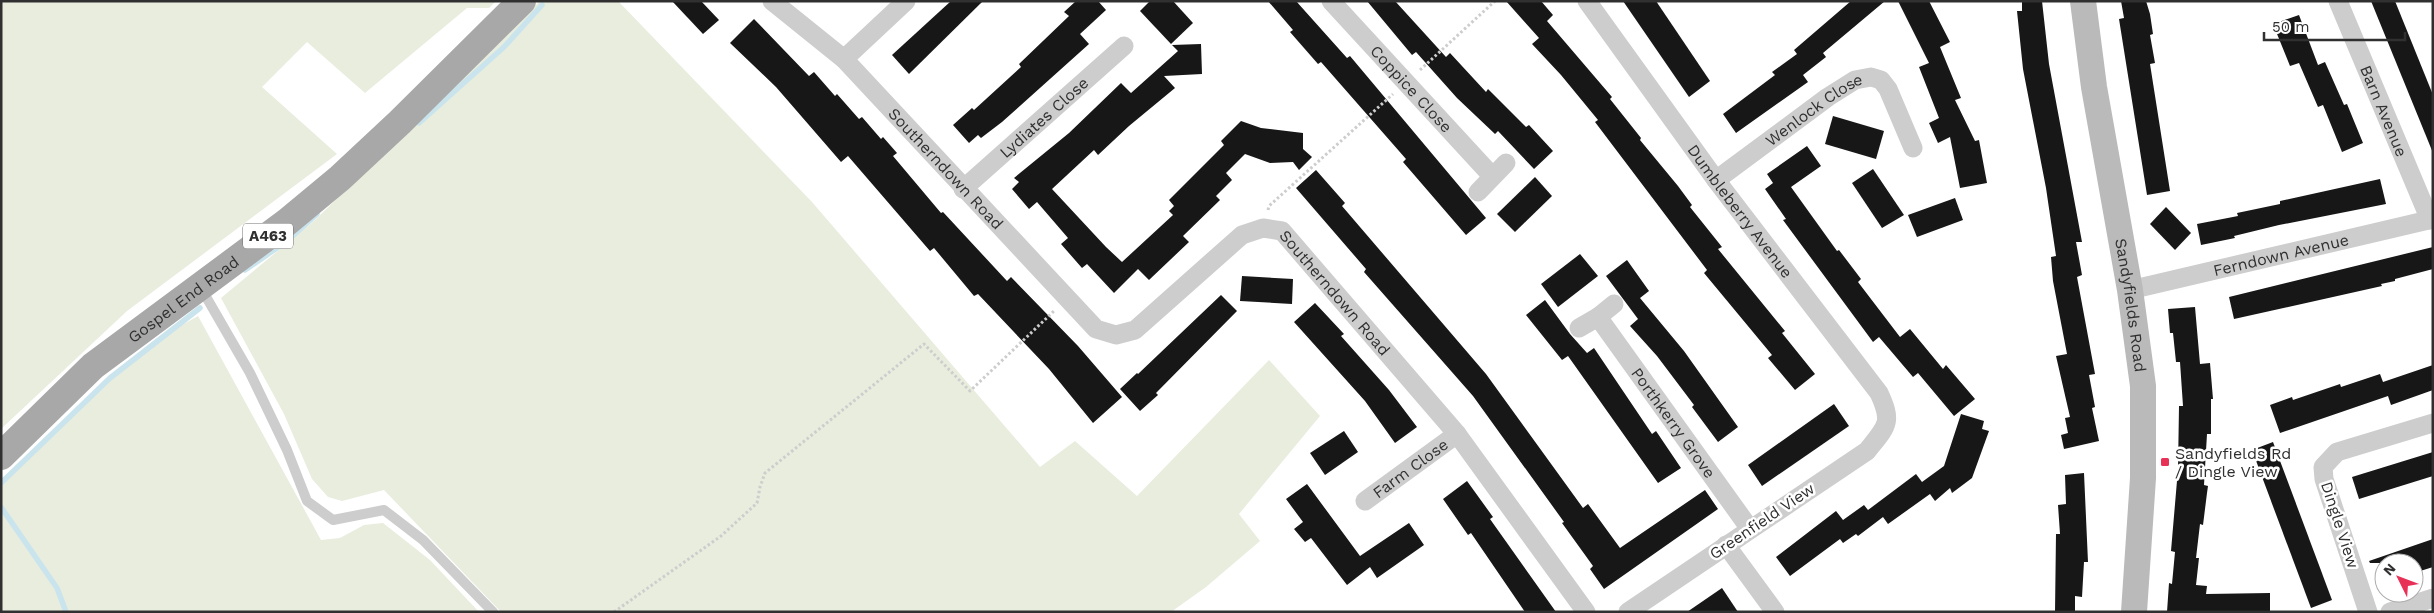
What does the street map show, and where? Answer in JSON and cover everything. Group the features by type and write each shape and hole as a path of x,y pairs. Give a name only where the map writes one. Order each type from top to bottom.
{"main road":[{"name":"Gospel End Road","path":"1,456 93,366 287,222 340,178 400,122 522,1"}],"street":[{"name":"Southerndown Road","path":"772,1 844,60 1096,329 1116,335 1135,330 1242,235 1264,228 1282,231 1456,434 1586,612"},
{"path":"844,60 906,1"},
{"name":"Coppice Close","path":"1331,1 1406,83 1499,170 1478,192"},
{"name":"Dumbleberry Avenue","path":"1588,1 1716,180 1879,393 1888,412 1887,422"},
{"name":"Sandyfields Road","path":"2083,1 2094,87 2130,290 2143,386 2143,478 2134,612"},
{"name":"Barn Avenue","path":"2338,1 2431,220"},
{"name":"Lydiates Close","path":"963,189 1124,46"},
{"name":"Wenlock Close","path":"1716,180 1828,97 1855,80 1871,77 1881,80 1888,89 1914,148"},
{"name":"Ferndown Avenue","path":"2130,290 2431,220"},
{"path":"1579,328 1598,317 1614,304"},
{"name":"Porthkerry Grove","path":"1598,317 1750,529"},
{"name":"Greenfield View","path":"1628,612 1867,451 1880,436 1887,422"},
{"name":"Dingle View","path":"2368,612 2324,479 2323,466 2337,452 2433,423"},
{"name":"Farm Close","path":"1365,501 1456,434"},
{"path":"1726,545 1775,612"},
{"path":"2390,612 2433,598"}],"lane":[{"path":"199,286 250,372 287,450 307,500 333,520 384,510 423,540 493,612"}],"path":[{"path":"1264,228 1269,206 1496,1"},
{"path":"614,612 721,536 757,503 765,473 924,344 970,391 1067,298"}],"shaded area":[{"path":"1,1 496,1 489,8 467,8 365,93 307,42 262,87 337,154 127,311 1,429"},
{"path":"540,1 618,1 812,202 1040,467 1075,441 1137,496 1269,360 1320,416 1239,514 1260,541 1206,587 1171,612 501,612 384,490 342,501 328,497 312,479 284,414 221,298 315,220"},
{"path":"198,316 321,540 340,538 364,525 383,523 430,560 479,612 1,612 1,479 157,339"}],"building":[{"path":"672,1 701,1 719,20 703,34"},
{"path":"951,1 983,1 909,74 892,55"},
{"path":"1076,1 1098,1 1106,10 1080,34 1089,44 1002,122 981,138 978,135 969,143 953,125 972,108 974,110 1021,67 1019,64 1069,16 1064,12"},
{"path":"1150,1 1173,1 1193,23 1171,44 1140,11"},
{"path":"1268,1 1296,1 1347,58 1350,56 1486,218 1466,235 1403,162 1406,159 1321,62 1318,64 1290,32 1293,30"},
{"path":"1367,1 1395,1 1446,57 1450,53 1486,92 1488,89 1526,127 1529,125 1553,151 1534,169 1498,131 1495,134 1457,98 1416,52 1412,55"},
{"path":"1506,1 1541,1 1553,15 1547,21 1612,97 1610,99 1641,138 1640,140 1678,186 1692,205 1690,207 1722,247 1718,249 1785,331 1782,333 1815,374 1795,390 1768,358 1772,355 1704,273 1707,270 1595,122 1598,120 1561,75 1532,44 1539,38"},
{"path":"1623,1 1656,1 1710,81 1689,97"},
{"path":"1851,1 1885,1 1823,53 1826,57 1803,75 1808,82 1736,133 1723,114 1775,75 1772,72 1797,54 1794,50"},
{"path":"1898,1 1929,1 1950,42 1940,47 1961,98 1955,100 1975,141 1979,140 1987,183 1960,188 1950,137 1938,143 1929,123 1939,118 1919,67 1929,63"},
{"path":"2022,1 2042,1 2049,64 2082,242 2076,242 2082,275 2077,277 2095,374 2089,375 2095,407 2092,408 2099,441 2064,449 2061,435 2068,433 2065,418 2070,417 2056,356 2067,354 2053,281 2051,257 2056,256 2046,188 2023,69 2017,11 2022,11"},
{"path":"2121,1 2146,1 2150,14 2153,34 2150,35 2155,63 2150,64 2170,191 2147,195 2119,19 2124,18"},
{"path":"2371,1 2395,1 2433,95 2433,153"},
{"path":"2299,15 2318,65 2325,62 2344,105 2347,104 2363,143 2342,152 2323,105 2318,107 2299,63 2290,66 2273,24"},
{"path":"754,19 809,76 814,72 859,119 862,117 881,139 883,137 897,153 893,156 941,213 943,212 1007,281 1011,277 1078,346 1122,397 1093,423 1049,369 978,294 974,296 934,248 930,251 848,156 841,162 776,87 730,43"},
{"path":"1201,44 1202,74 1164,76 1175,88 1129,126 1098,155 1094,150 1052,189 1106,247 1122,262 1173,215 1169,211 1174,206 1169,200 1224,145 1221,141 1241,121 1261,128 1303,133 1303,149 1312,157 1299,170 1293,162 1270,163 1245,154 1226,173 1232,180 1216,196 1220,200 1183,236 1189,242 1149,280 1138,269 1114,293 1087,264 1082,268 1061,244 1068,238 1037,202 1029,209 1012,189 1019,182 1014,178 1069,133 1121,83 1131,93 1178,51 1172,45"},
{"path":"1833,116 1884,131 1876,159 1825,144"},
{"path":"1807,146 1821,166 1791,187 1837,251 1839,250 1861,279 1858,282 1900,337 1910,329 1943,369 1946,365 1975,399 1954,416 1918,373 1913,377 1879,337 1873,342 1783,220 1786,219 1765,189 1773,183 1767,174"},
{"path":"1873,169 1904,215 1882,228 1852,183"},
{"path":"1316,170 1345,203 1342,206 1486,374 1583,508 1588,504 1620,548 1705,490 1718,509 1604,589 1590,569 1593,566 1562,523 1564,522 1473,396 1364,272 1366,269 1296,188"},
{"path":"1535,177 1552,196 1515,232 1497,214"},
{"path":"2380,179 2386,204 2279,225 2234,236 2235,238 2201,245 2197,224 2238,216 2237,213 2280,204 2280,201"},
{"path":"1955,198 1963,220 1917,237 1908,215"},
{"path":"2166,207 2191,233 2175,250 2150,224"},
{"path":"2433,247 2433,269 2395,279 2395,281 2381,284 2382,286 2234,319 2229,297"},
{"path":"1580,254 1598,276 1558,307 1541,284"},
{"path":"1627,260 1649,291 1640,298 1684,351 1738,427 1718,442 1692,407 1694,405 1657,356 1630,326 1638,319 1606,276"},
{"path":"1242,276 1293,279 1292,304 1240,301"},
{"path":"1221,295 1237,311 1156,393 1158,395 1140,411 1120,389"},
{"path":"1545,300 1570,334 1587,353 1594,348 1652,434 1656,431 1681,468 1658,483 1568,356 1562,360 1526,315"},
{"path":"1315,303 1344,334 1341,336 1389,390 1417,427 1395,443 1365,401 1294,322"},
{"path":"2195,307 2200,364 2210,363 2213,399 2211,399 2211,434 2207,434 2204,485 2208,486 2203,525 2200,524 2196,558 2199,558 2196,585 2207,586 2206,594 2270,593 2270,612 2167,612 2169,583 2172,584 2175,552 2171,551 2178,469 2179,406 2183,406 2180,362 2176,362 2173,333 2170,333 2168,309"},
{"path":"2433,365 2433,390 2391,405 2388,396 2280,433 2270,405 2292,397 2293,400 2340,384 2341,387 2380,374 2383,382"},
{"path":"1834,404 1849,426 1762,486 1748,465"},
{"path":"1961,414 1984,421 1982,429 1989,431 1972,478 1952,493 1950,488 1935,501 1930,494 1888,524 1883,517 1858,536 1856,534 1843,543 1840,539 1790,576 1776,557 1836,511 1843,520 1864,505 1868,510 1916,474 1922,482 1944,466"},
{"path":"1344,431 1358,452 1325,475 1310,453"},
{"path":"2273,442 2332,600 2311,608 2252,450"},
{"path":"2433,452 2433,476 2359,499 2352,477"},
{"path":"2084,473 2088,562 2084,562 2082,597 2075,596 2075,612 2055,612 2056,534 2060,534 2058,505 2066,504 2065,475"},
{"path":"1467,481 1493,517 1490,519 1556,612 1525,612 1471,533 1468,535 1443,499"},
{"path":"1307,484 1360,556 1409,523 1424,545 1377,578 1370,567 1347,585 1311,538 1305,542 1294,529 1303,522 1286,499"},
{"path":"2433,539 2433,567 2424,570 2424,553 2392,553"},
{"path":"1722,588 1738,612 1687,612"}],"waterway":[{"path":"419,123 504,47 542,5"},
{"path":"245,270 287,241 317,214"},
{"path":"1,483 110,378 200,308"},
{"path":"1,507 57,588 66,612"}],"place":[{"name":"Sandyfields Rd / Dingle View","path":"2165,462"}]}
